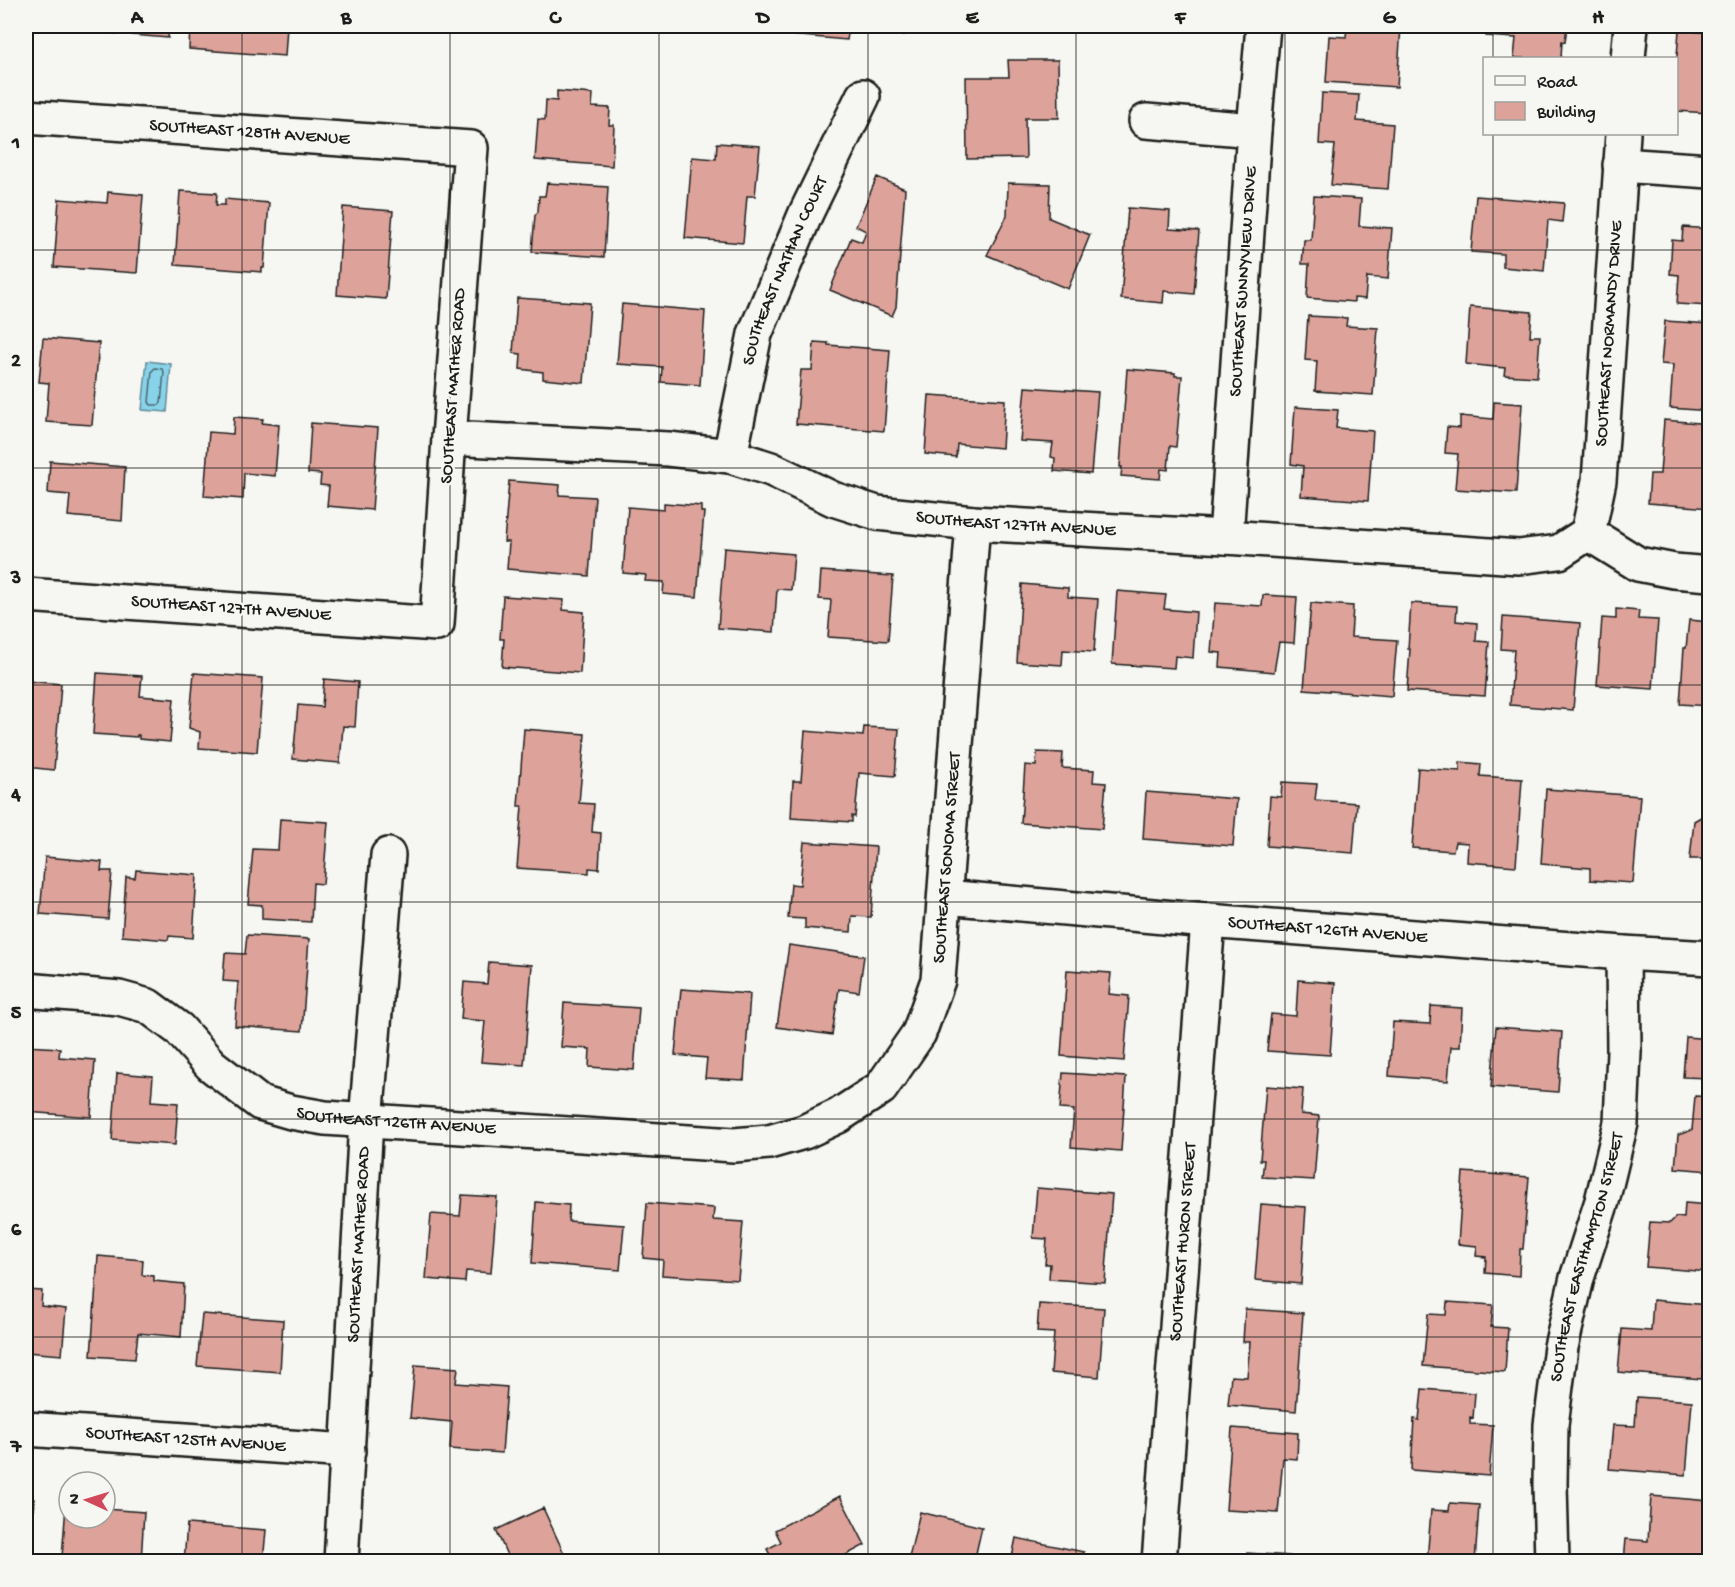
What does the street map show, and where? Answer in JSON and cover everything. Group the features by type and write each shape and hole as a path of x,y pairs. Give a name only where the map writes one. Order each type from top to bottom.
{"street":[{"name":"SOUTHEAST SUNNYVIEW DRIVE","path":"1226,537 1263,26"},
{"path":"1628,57 1631,26"},
{"name":"SOUTHEAST NATHAN COURT","path":"730,456 755,334 806,213 864,96"},
{"name":"SOUTHEAST 128TH AVENUE","path":"26,117 471,148"},
{"path":"1146,121 1254,130"},
{"name":"SOUTHEAST MATHER ROAD","path":"438,624 449,438 471,148"},
{"path":"1621,149 1710,171"},
{"name":"SOUTHEAST NORMANDY DRIVE","path":"1588,533 1599,480 1621,149"},
{"name":"SOUTHEAST 127TH AVENUE","path":"449,438 668,449 730,456 771,469 833,499 877,513 973,523 1520,557 1559,552 1588,533"},
{"name":"SOUTHEAST SONOMA STREET","path":"804,1132 838,1116 881,1088 919,1033 938,980 973,523"},
{"path":"1588,533 1638,564 1674,571 1710,574"},
{"name":"SOUTHEAST 127TH AVENUE","path":"26,595 438,624"},
{"name":"SOUTHEAST MATHER ROAD","path":"340,1562 366,1121 387,855"},
{"name":"SOUTHEAST 126TH AVENUE","path":"945,897 1208,921 1710,958"},
{"name":"SOUTHEAST HURON STREET","path":"1159,1562 1208,921"},
{"name":"SOUTHEAST EASTHAMPTON STREET","path":"1552,1562 1551,1425 1561,1347 1577,1278 1602,1201 1621,1123 1624,1051 1623,953"},
{"name":"SOUTHEAST 126TH AVENUE","path":"26,990 119,998 148,1006 179,1029 211,1065 260,1103 291,1112 325,1118 734,1145 769,1142 804,1132"},
{"name":"SOUTHEAST 125TH AVENUE","path":"26,1429 348,1451"}],"water":[{"path":"147,361 171,364 167,412 142,410"}],"building":[{"path":"79,26 120,26 120,34 79,30"},
{"path":"134,26 169,26 168,38 133,35"},
{"path":"190,26 287,26 285,56 189,49"},
{"path":"791,26 849,26 847,40 790,35"},
{"path":"871,26 940,26 939,31 905,29 904,35 870,32"},
{"path":"1347,26 1401,26 1397,87 1326,82 1329,36 1346,37"},
{"path":"1487,26 1567,26 1565,42 1562,41 1561,57 1514,57 1516,38 1486,36"},
{"path":"1679,30 1710,33 1710,113 1678,111"},
{"path":"1008,60 1058,60 1059,118 1025,118 1026,158 967,159 966,77 1009,77"},
{"path":"557,91 593,94 592,107 610,108 609,125 614,125 612,166 535,160 538,119 545,120 546,100 557,101"},
{"path":"1322,93 1359,95 1357,121 1393,124 1388,189 1331,185 1335,145 1319,144"},
{"path":"717,143 760,146 755,196 747,196 743,243 685,238 692,157 716,159"},
{"path":"877,177 905,189 896,307 892,316 830,290 851,238 862,242 866,231 856,226"},
{"path":"547,183 608,187 604,257 532,252 539,196 545,196"},
{"path":"1008,183 1050,184 1049,218 1090,235 1068,289 987,255 1007,216"},
{"path":"180,191 217,193 216,205 225,205 225,199 269,203 262,272 175,265"},
{"path":"108,192 143,195 137,273 54,267 59,199 107,203"},
{"path":"1314,196 1361,199 1359,226 1392,228 1388,279 1367,277 1365,299 1354,298 1354,302 1307,298 1309,264 1302,264 1304,240 1311,240"},
{"path":"1476,196 1564,203 1562,222 1548,220 1544,271 1503,267 1503,254 1471,252"},
{"path":"343,207 393,211 386,299 337,295"},
{"path":"1128,208 1170,211 1169,229 1199,231 1194,294 1164,291 1163,303 1121,299"},
{"path":"1683,227 1710,229 1710,306 1677,304 1679,275 1670,274 1672,240 1682,241"},
{"path":"517,298 590,303 584,383 543,379 543,372 520,369 521,354 513,353"},
{"path":"622,304 705,311 700,385 661,382 662,367 617,364"},
{"path":"1470,307 1532,312 1530,336 1540,336 1537,377 1504,375 1505,368 1466,364"},
{"path":"1308,316 1347,318 1346,326 1378,328 1373,395 1315,391 1317,361 1305,360"},
{"path":"1665,321 1710,324 1710,411 1670,408 1673,365 1661,364"},
{"path":"43,338 99,343 92,425 46,422 49,383 39,382"},
{"path":"814,342 890,350 884,431 796,424 801,370 812,370"},
{"path":"1127,369 1175,373 1175,376 1182,376 1176,447 1170,446 1168,470 1161,469 1160,479 1121,476"},
{"path":"1025,387 1098,392 1091,474 1054,471 1055,458 1051,457 1053,443 1020,441"},
{"path":"929,395 1005,400 1002,448 957,444 956,457 925,454"},
{"path":"1494,402 1522,404 1516,493 1455,489 1458,454 1445,453 1447,427 1460,428 1460,416 1493,419"},
{"path":"1295,407 1338,410 1336,428 1373,431 1368,501 1301,496 1303,466 1291,464"},
{"path":"234,417 263,419 262,423 279,425 275,476 244,473 243,499 204,496 209,432 233,434"},
{"path":"1664,420 1710,424 1710,508 1648,503 1650,474 1660,474"},
{"path":"311,423 378,428 372,510 327,506 329,486 320,485 321,474 308,473"},
{"path":"50,461 125,467 122,521 68,516 70,495 48,493"},
{"path":"509,481 560,485 559,495 595,497 589,576 507,569 509,542 504,542"},
{"path":"664,503 701,506 701,512 704,512 697,597 663,594 664,582 645,581 646,575 623,573 628,507 664,510"},
{"path":"724,548 794,554 791,590 777,589 774,632 718,628"},
{"path":"821,571 893,576 888,641 828,637 831,600 819,599"},
{"path":"1022,584 1068,588 1068,597 1098,599 1094,652 1063,650 1062,665 1017,662"},
{"path":"1117,591 1166,595 1164,609 1196,612 1193,658 1175,656 1174,668 1112,664"},
{"path":"1263,595 1297,597 1294,643 1279,642 1274,672 1220,667 1221,653 1211,652 1215,603 1262,606"},
{"path":"503,596 564,600 563,610 584,612 580,673 502,667 504,639 500,639"},
{"path":"1311,603 1353,606 1351,637 1397,640 1392,696 1304,689"},
{"path":"1411,603 1457,606 1456,621 1477,623 1476,641 1489,642 1485,696 1407,691"},
{"path":"1616,609 1639,611 1638,619 1658,620 1653,689 1597,685 1602,618 1616,619"},
{"path":"1503,617 1580,623 1573,710 1510,705 1514,650 1501,649"},
{"path":"1689,620 1710,622 1710,706 1680,704 1684,648 1686,648"},
{"path":"97,673 142,676 140,696 174,699 170,742 139,739 139,735 137,737 93,734"},
{"path":"194,673 263,678 257,752 199,748 200,732 189,728"},
{"path":"324,679 358,682 355,727 343,726 340,763 293,759 298,705 322,707"},
{"path":"26,681 61,684 54,770 26,767"},
{"path":"864,727 899,729 895,776 859,773 855,817 852,816 852,822 791,818 793,781 801,781 805,731 863,736"},
{"path":"524,729 585,734 579,803 594,804 592,832 601,833 599,869 589,868 589,873 517,868 522,806 518,806"},
{"path":"1037,752 1063,753 1062,768 1094,770 1093,782 1106,783 1102,829 1021,823 1025,765 1036,766"},
{"path":"1460,762 1481,764 1480,776 1522,779 1516,866 1467,862 1468,843 1455,842 1453,851 1412,848 1418,768 1460,771"},
{"path":"1282,782 1317,784 1315,800 1357,803 1353,853 1267,846 1270,796 1281,797"},
{"path":"1546,789 1640,796 1633,883 1590,880 1590,868 1541,864"},
{"path":"1146,792 1237,799 1233,846 1143,839"},
{"path":"1707,797 1710,797 1710,862 1702,861 1703,859 1690,859 1694,821 1706,814"},
{"path":"280,819 328,822 323,884 313,883 311,922 262,919 262,905 248,904 253,849 278,850"},
{"path":"804,842 876,847 871,917 852,916 851,932 805,928 805,919 788,918 791,884 800,885"},
{"path":"45,857 102,862 101,871 112,871 108,919 40,914"},
{"path":"136,870 197,875 193,938 169,936 168,940 122,936 126,877 135,878"},
{"path":"247,935 309,939 302,1031 235,1026 238,982 223,981 225,953 245,954"},
{"path":"789,945 864,956 859,992 839,989 832,1035 777,1027"},
{"path":"489,962 532,965 524,1065 481,1062 485,1021 461,1019 464,982 487,984"},
{"path":"1067,970 1111,973 1109,994 1129,996 1124,1061 1061,1056"},
{"path":"1298,980 1335,983 1330,1055 1267,1051 1271,1014 1296,1016"},
{"path":"681,989 750,994 744,1080 705,1078 707,1058 675,1055"},
{"path":"564,1003 639,1008 634,1070 589,1067 590,1049 561,1047"},
{"path":"1431,1006 1462,1008 1460,1047 1451,1047 1448,1081 1389,1076 1393,1022 1430,1024"},
{"path":"1496,1027 1562,1032 1558,1092 1491,1087"},
{"path":"1686,1037 1710,1039 1710,1078 1683,1077"},
{"path":"26,1046 60,1048 59,1057 95,1060 91,1117 26,1112"},
{"path":"117,1073 153,1076 151,1101 178,1103 175,1145 112,1140"},
{"path":"1063,1073 1126,1077 1121,1151 1071,1147 1074,1110 1060,1109"},
{"path":"1266,1086 1303,1089 1301,1114 1319,1116 1314,1180 1262,1177 1264,1160 1260,1160"},
{"path":"1695,1096 1710,1097 1710,1171 1675,1168 1678,1135 1692,1130"},
{"path":"1463,1172 1529,1177 1519,1276 1485,1273 1486,1257 1476,1256 1477,1246 1458,1244"},
{"path":"1037,1188 1112,1194 1105,1283 1049,1279 1050,1264 1045,1264 1047,1239 1033,1238"},
{"path":"462,1195 497,1197 491,1273 466,1271 465,1282 426,1279 431,1214 460,1216"},
{"path":"536,1202 569,1205 568,1221 624,1225 620,1270 532,1263"},
{"path":"647,1203 714,1208 713,1220 743,1222 738,1280 662,1275 663,1260 643,1258"},
{"path":"1685,1203 1710,1205 1710,1272 1646,1267 1650,1222 1670,1223 1676,1217 1684,1218"},
{"path":"1261,1204 1306,1207 1301,1284 1255,1280"},
{"path":"98,1256 143,1260 142,1275 154,1276 154,1281 184,1284 181,1337 138,1333 135,1359 91,1356"},
{"path":"26,1290 42,1291 41,1306 66,1309 62,1355 26,1352"},
{"path":"1653,1300 1708,1305 1702,1379 1618,1372 1622,1329 1651,1331"},
{"path":"1447,1302 1493,1305 1491,1327 1508,1328 1505,1372 1423,1366 1428,1314 1446,1315"},
{"path":"1039,1304 1104,1308 1099,1377 1051,1373 1054,1333 1037,1332"},
{"path":"1245,1309 1303,1313 1296,1411 1228,1405 1231,1376 1247,1377 1250,1342 1243,1342"},
{"path":"202,1314 283,1320 280,1372 197,1366"},
{"path":"415,1365 458,1368 456,1383 507,1387 502,1453 450,1449 452,1422 410,1418"},
{"path":"1422,1389 1475,1393 1473,1418 1470,1417 1470,1424 1493,1425 1489,1476 1411,1470 1414,1419 1419,1420"},
{"path":"1637,1397 1692,1401 1686,1475 1609,1469 1613,1425 1635,1426"},
{"path":"1232,1428 1298,1433 1297,1459 1283,1458 1278,1513 1226,1510"},
{"path":"840,1496 865,1545 833,1562 774,1562 767,1549 781,1542 775,1530"},
{"path":"1651,1496 1710,1501 1710,1562 1624,1562 1626,1539 1648,1541"},
{"path":"26,1498 34,1499 30,1562 26,1562"},
{"path":"1450,1503 1479,1505 1475,1562 1427,1562 1431,1510 1449,1511"},
{"path":"543,1508 568,1562 510,1562 496,1530"},
{"path":"117,1510 144,1512 141,1562 62,1557 64,1530 117,1530"},
{"path":"920,1512 982,1527 974,1562 908,1562"},
{"path":"187,1524 266,1530 263,1562 184,1562"},
{"path":"1016,1538 1084,1552 1082,1562 1011,1562"},
{"path":"1247,1553 1290,1556 1290,1562 1236,1562 1246,1561"}]}
